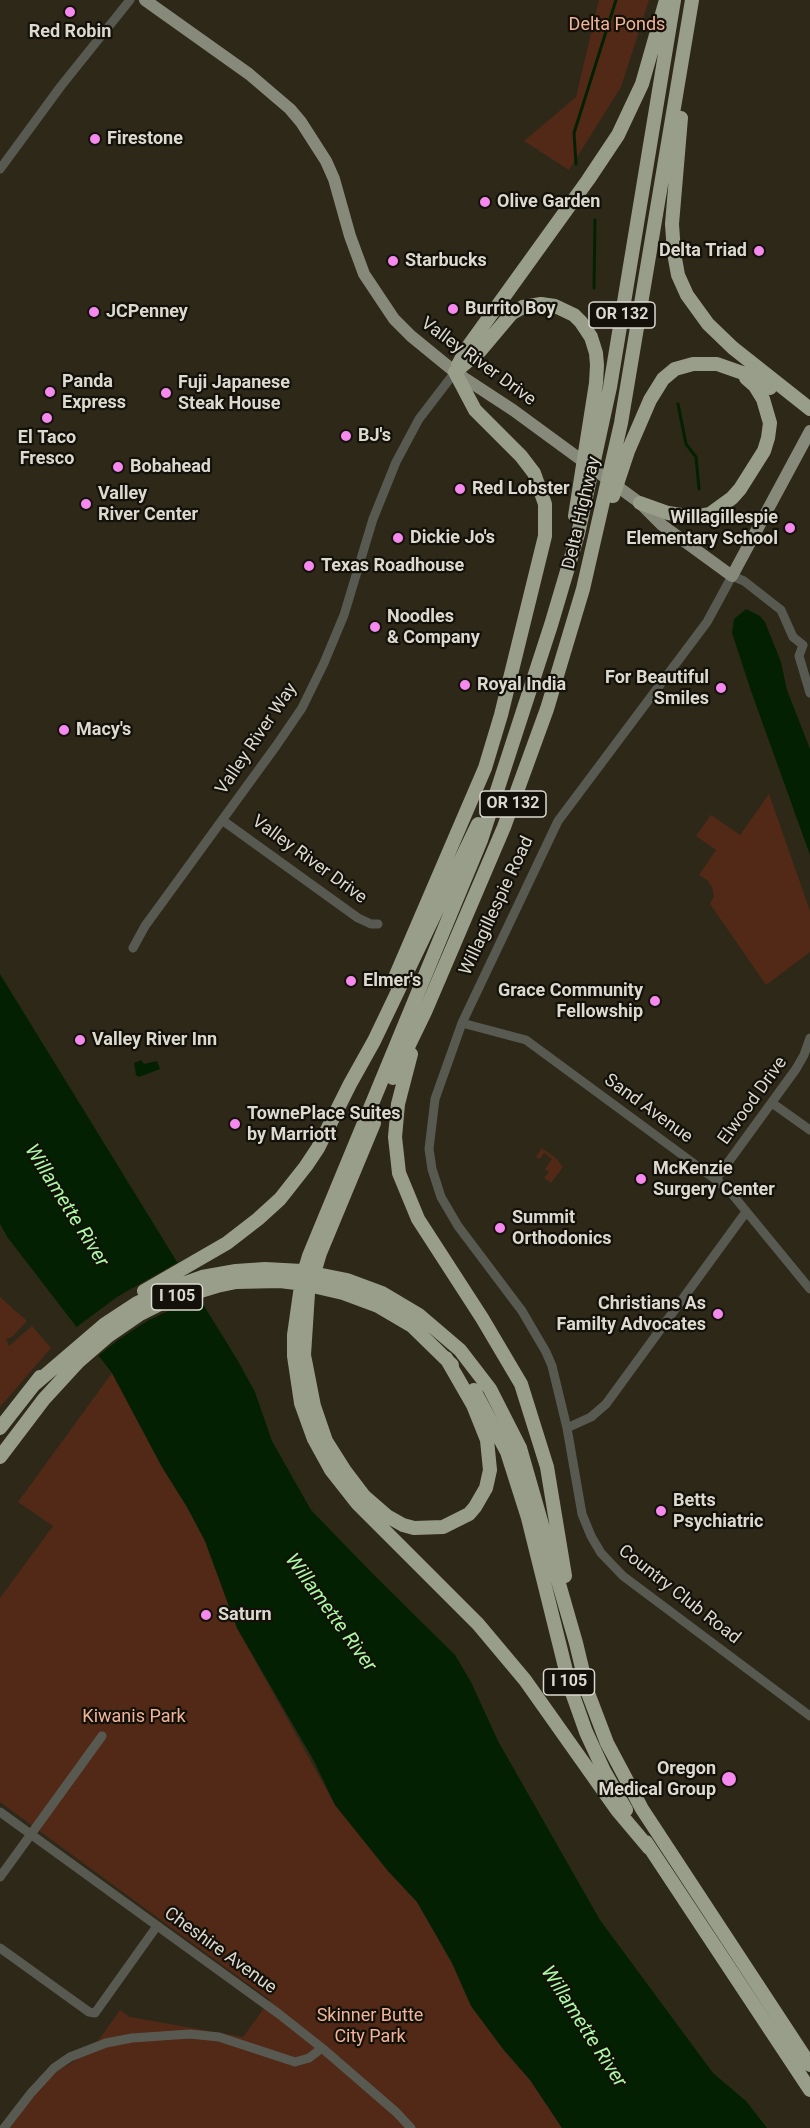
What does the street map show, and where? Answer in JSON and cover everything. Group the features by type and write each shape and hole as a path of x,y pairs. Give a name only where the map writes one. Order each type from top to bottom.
{"highway":[{"path":"455,372 467,348 591,177 618,135 642,84 666,0"},
{"name":"Delta Highway","path":"506,765 584,512 604,419 674,0"},
{"name":"Delta Highway","path":"425,1012 530,760 583,589 621,423 692,0"},
{"path":"686,36 672,214 674,253 678,275 687,295 708,324 733,348 810,409"},
{"path":"455,372 480,351 512,314 523,307 540,304 566,310 581,322 591,337 596,352 596,383 574,521 551,625"},
{"path":"583,589 628,451 650,400 663,379 675,369 700,363 717,363 757,378 801,411 810,415"},
{"path":"350,1084 484,768 501,716 545,536 545,504 534,473 521,456 475,410 455,372"},
{"path":"640,503 668,513 694,518 710,514 740,489 764,451 770,423 763,399 755,386 740,372"},
{"path":"34,1384 53,1360 103,1317 227,1243 258,1219 293,1184 318,1148 374,1041 506,765"},
{"path":"506,765 481,840 309,1256 295,1316 294,1356 301,1403 314,1439 331,1470 357,1503 478,1624 525,1680 617,1810 649,1848"},
{"path":"425,1012 396,1070 320,1253 308,1293 304,1355 314,1406 326,1441 364,1496 387,1516 403,1526 444,1527 469,1514 486,1488 490,1470 487,1440 473,1405 446,1358"},
{"path":"425,1012 405,1073 398,1104 395,1137 399,1173 418,1219 482,1318 521,1384 547,1467 576,1643"},
{"name":"I 105","path":"0,1428 34,1384 105,1324 149,1297 202,1277 236,1271 282,1269 318,1273 345,1286 412,1326 446,1358 479,1397 507,1452 528,1518 570,1687 586,1732 604,1771 649,1848 810,2090"},
{"name":"I 105","path":"0,1457 44,1398 78,1362 108,1336 140,1314 182,1295 217,1286 258,1281 345,1286 382,1293 420,1315 460,1350 490,1389 520,1448 576,1643 588,1693 607,1743 642,1809 810,2065"}],"main road":[{"name":"Valley River Drive","path":"145,0 249,74 302,122 326,160 334,179 360,266 394,319 411,336 455,372 513,410 640,503 662,525 732,576"},
{"name":"Willagillespie Road","path":"732,576 810,431"}],"street":[{"path":"0,169 61,86 130,0"},
{"name":"Valley River Way","path":"133,948 145,926 302,708 344,615 373,519 396,462 419,419 455,372"},
{"path":"732,576 744,581 778,607 793,637 805,643 799,657 810,693"},
{"name":"Willagillespie Road","path":"567,1428 554,1374 546,1352 522,1311 458,1226 441,1197 432,1169 429,1149 435,1099 462,1023 558,820 707,622 732,576"},
{"name":"Valley River Drive","path":"222,820 357,917 370,924 378,924"},
{"name":"Sand Avenue","path":"462,1023 526,1040 716,1179 732,1194 810,1289"},
{"name":"Elwood Drive","path":"716,1179 801,1062 810,1038"},
{"path":"772,1103 810,1130"},
{"path":"567,1428 591,1417 606,1404 746,1212"},
{"name":"Country Club Road","path":"567,1428 582,1514 591,1536 605,1558 623,1576 810,1716"},
{"path":"0,1877 102,1736"},
{"name":"Cheshire Avenue","path":"0,1812 270,2007 322,2048 396,2112 411,2128"},
{"path":"0,1948 89,2012 95,2013 157,1926"},
{"path":"4,2128 54,2068 70,2057 106,2043 132,2038 190,2034 219,2037 295,2062 309,2058 322,2048"}],"green space":[{"name":"Delta Ponds","path":"599,0 649,0 621,87 569,170 524,141 576,97"},
{"path":"769,794 810,911 810,952 766,985 710,904 714,896 712,887 699,875 716,850 696,836 711,815 740,835"},
{"path":"542,1148 557,1159 563,1167 551,1183 544,1178 549,1172 545,1169 552,1159 544,1153 540,1159 536,1157"},
{"path":"0,1297 27,1321 12,1337 6,1339 9,1346 32,1326 51,1348 0,1407"},
{"path":"112,1373 205,1541 237,1628 335,1805 388,1871 417,1902 452,1963 471,2006 530,2080 562,2128 10,2128 41,2086 58,2071 88,2055 120,2010 130,2017 243,2037 270,2000 0,1802 0,1598 53,1526 18,1502"}],"water":[{"path":"746,609 760,616 765,622 781,662 787,690 810,749 810,855 732,633 734,619"},
{"name":"Willamette River","path":"0,974 238,1361 255,1392 272,1441 311,1510 455,1655 471,1682 498,1741 600,1920 713,2073 746,2101 767,2128 562,2128 530,2080 471,2006 452,1963 417,1902 388,1871 335,1805 314,1761 237,1628 205,1541 112,1373 8,1238 0,1224"},
{"path":"141,1060 144,1064 157,1061 160,1069 139,1077 136,1075 134,1063"}],"pier":[{"path":"180,1261 203,1298 149,1320 97,1357 74,1329 117,1297"}],"waterway":[{"path":"576,164 574,133 616,0"},
{"path":"594,288 595,220"},
{"path":"678,404 686,444 696,457 699,489"}],"place":[{"name":"Red Robin","path":"70,12"},
{"name":"Firestone","path":"95,139"},
{"name":"Olive Garden","path":"485,202"},
{"name":"Delta Triad","path":"759,251"},
{"name":"Starbucks","path":"393,261"},
{"name":"Burrito Boy","path":"453,309"},
{"name":"JCPenney","path":"94,312"},
{"name":"Panda Express","path":"50,392"},
{"name":"Fuji Japanese Steak House","path":"166,393"},
{"name":"El Taco Fresco","path":"47,418"},
{"name":"BJ's","path":"346,436"},
{"name":"Bobahead","path":"118,467"},
{"name":"Red Lobster","path":"460,489"},
{"name":"Valley River Center","path":"86,504"},
{"name":"Willagillespie Elementary School","path":"790,528"},
{"name":"Dickie Jo's","path":"398,538"},
{"name":"Texas Roadhouse","path":"309,566"},
{"name":"Noodles & Company","path":"375,627"},
{"name":"Royal India","path":"465,685"},
{"name":"For Beautiful Smiles","path":"721,688"},
{"name":"Macy's","path":"64,730"},
{"name":"Elmer's","path":"351,981"},
{"name":"Grace Community Fellowship","path":"655,1001"},
{"name":"Valley River Inn","path":"80,1040"},
{"name":"TownePlace Suites by Marriott","path":"235,1124"},
{"name":"McKenzie Surgery Center","path":"641,1179"},
{"name":"Summit Orthodonics","path":"500,1228"},
{"name":"Christians As Familty Advocates","path":"718,1314"},
{"name":"Betts Psychiatric","path":"661,1511"},
{"name":"Saturn","path":"206,1615"},
{"name":"Oregon Medical Group","path":"729,1779"}],"park label":[{"name":"Kiwanis Park","path":"134,1717"},
{"name":"Skinner Butte City Park","path":"370,2026"}]}
